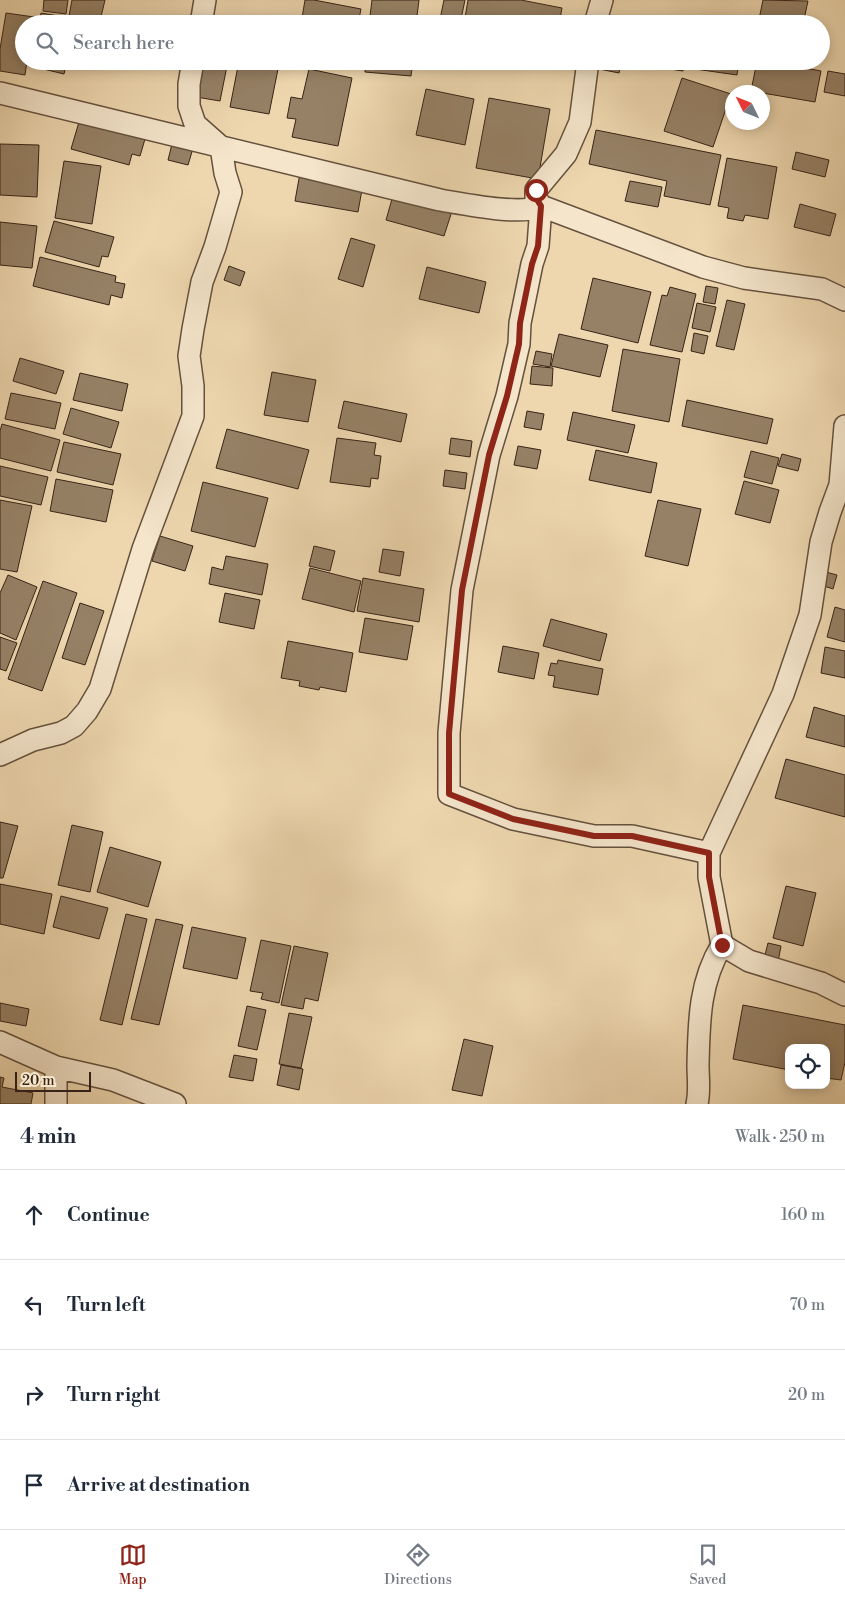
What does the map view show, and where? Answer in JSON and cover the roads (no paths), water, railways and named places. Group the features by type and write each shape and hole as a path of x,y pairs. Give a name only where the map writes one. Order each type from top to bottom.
{"street":[{"path":"202,15 205,0"},
{"path":"598,15 602,0"},
{"path":"0,755 33,740 74,726 100,689 143,549 193,416 193,386 189,356 193,329 202,282 215,247 231,192 225,173 221,147 195,124 189,106 189,84 192,70"},
{"path":"587,70 580,122 566,154 536,190 538,246 532,264 520,323 519,344 507,396 489,455 462,590 449,733 449,794 513,819 594,836 632,836 709,853"},
{"path":"0,93 440,200 488,207 536,205 703,267 744,278 822,289 845,300"},
{"path":"697,1104 701,1002 714,958 722,945 709,877 709,853 783,694 810,615 821,542 840,485 845,426"},
{"path":"722,945 749,961 821,983 845,995"},
{"path":"0,1042 56,1067 113,1080 175,1104"},
{"path":"56,1067 56,1104"}]}
